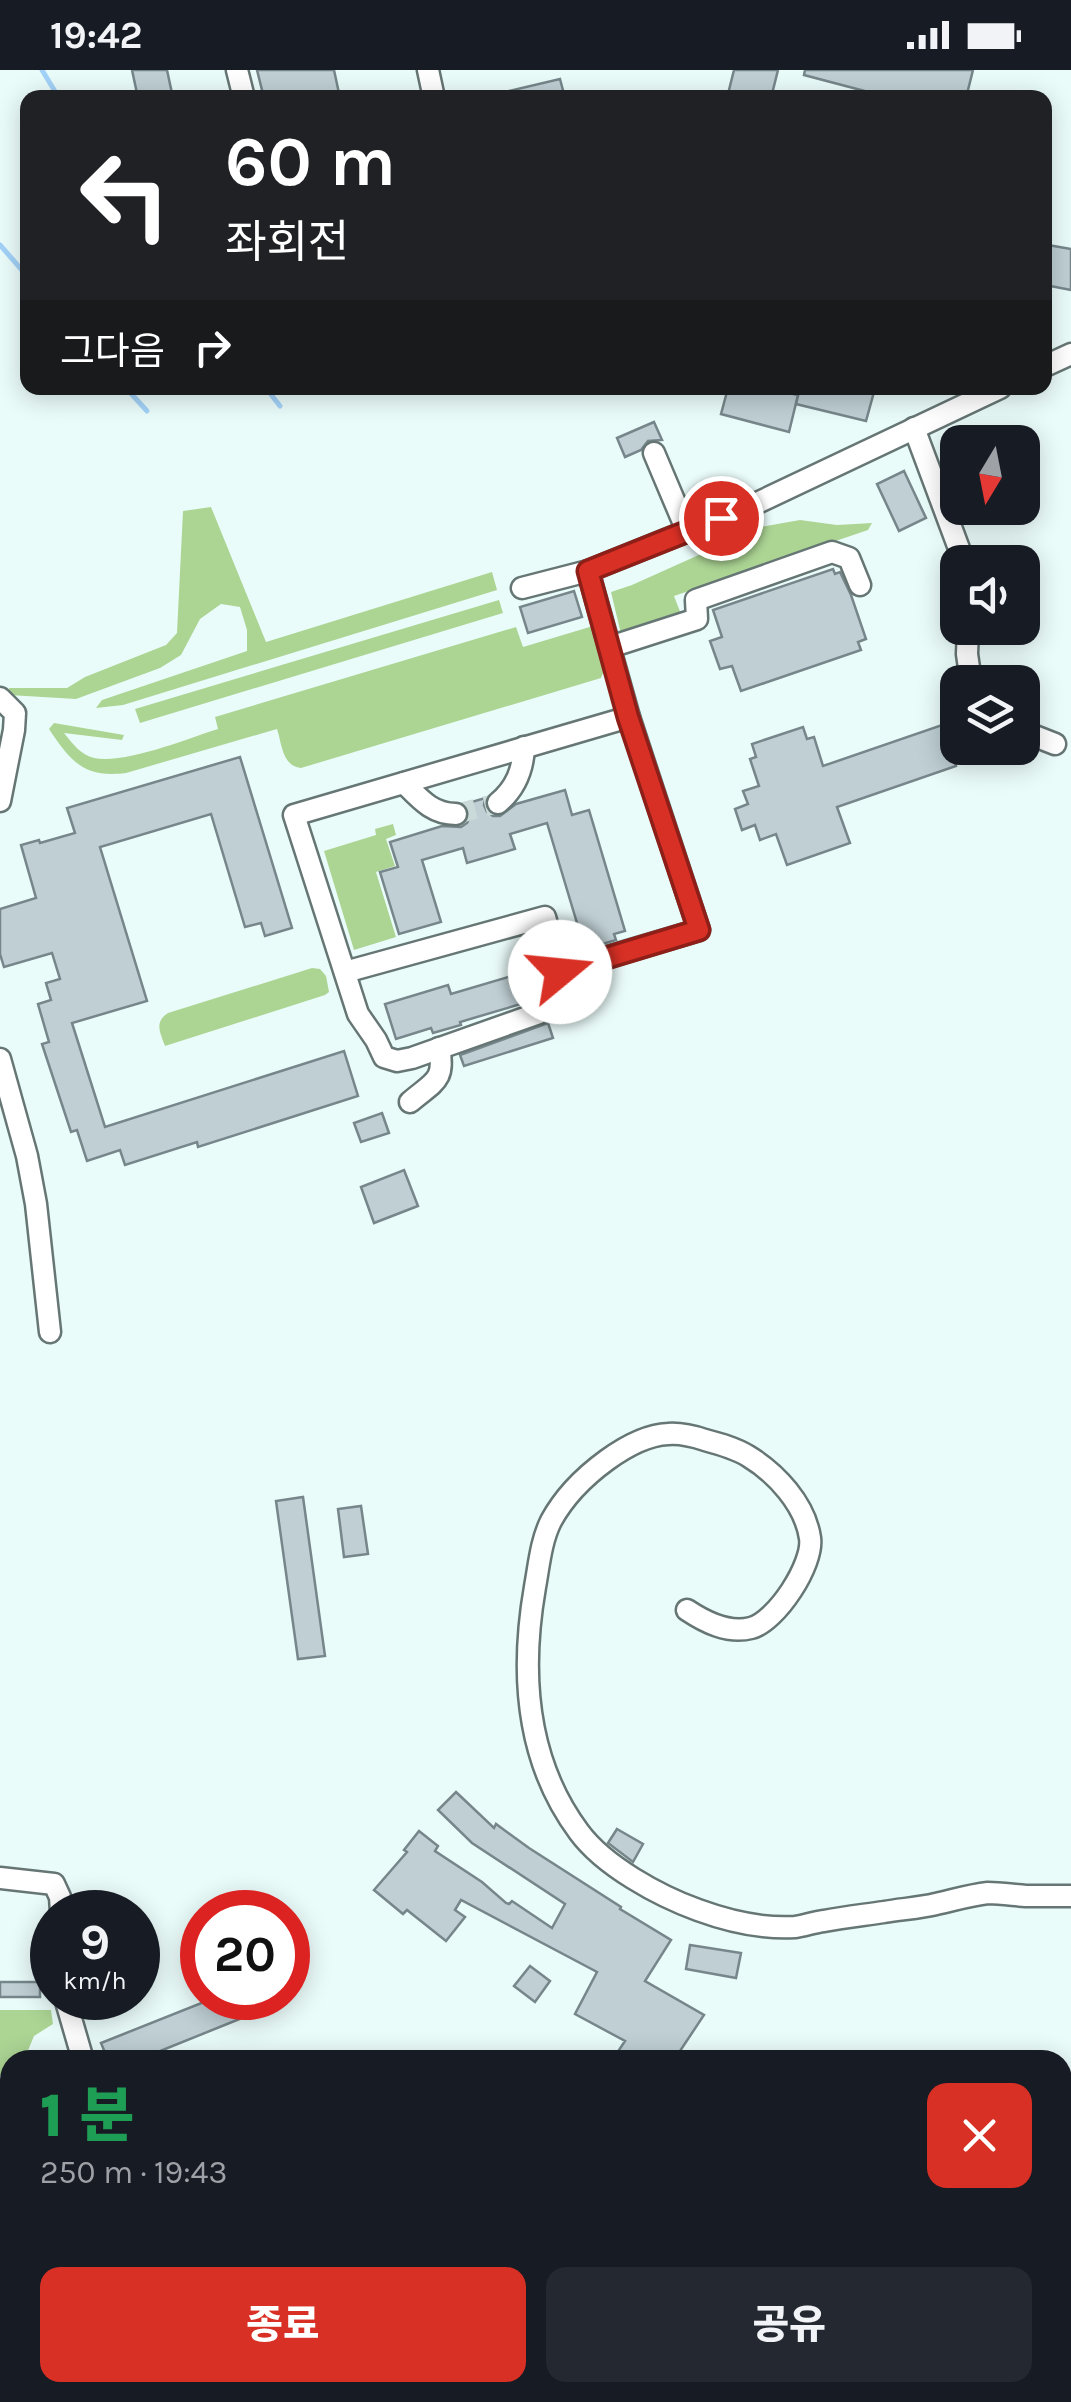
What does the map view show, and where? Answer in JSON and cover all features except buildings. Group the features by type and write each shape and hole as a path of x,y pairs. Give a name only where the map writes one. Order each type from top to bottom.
{"street":[{"path":"522,588 588,571 755,504 985,395"},
{"path":"914,428 958,545"},
{"path":"654,453 687,531"},
{"path":"610,647 697,618 696,600 832,552 849,558 860,585"},
{"path":"345,972 545,916 560,972 699,930 628,717 588,571"},
{"path":"0,801 14,730 7,706"},
{"path":"540,1013 397,1061 384,1057 358,1014 294,815 628,717"},
{"path":"1040,738 1055,744"},
{"path":"498,802 520,774 524,747"},
{"path":"404,783 424,804 438,812 456,814"},
{"path":"410,1102 438,1078 443,1066 439,1048"},
{"path":"0,1060 30,1172 50,1332"},
{"path":"687,1610 719,1626 748,1629 759,1625 802,1574 810,1538 792,1497 755,1461 727,1446 683,1434 649,1437 591,1472 559,1508 543,1542 531,1612 528,1692 538,1750 564,1810 596,1852 615,1867 694,1909 732,1920 795,1927 990,1893 1071,1896"},
{"path":"0,1878 54,1884 57,1890"},
{"path":"72,2020 81,2050"}],"green space":[{"path":"211,507 266,642 492,572 497,590 123,705 96,708 102,700 247,651 247,630 240,607 221,604 200,619 181,655 160,668 76,699 9,695 9,688 67,688 166,645 177,633 183,511"},
{"path":"800,520 837,525 872,523 868,530 674,596 681,614 621,634 611,592 761,527"},
{"path":"499,600 503,613 140,723 135,709"},
{"path":"593,626 605,668 601,678 301,768 286,759 277,729 126,773 99,773 72,759 49,729 54,723 124,735 122,740 64,733 89,756 122,757 218,729 215,717 516,627 523,647"},
{"path":"393,824 396,835 386,839 395,866 376,872 396,937 354,950 324,851 376,835 375,829"},
{"path":"312,968 320,969 326,976 329,992 325,995 165,1046 160,1024 168,1013"},
{"path":"0,2010 30,2010 30,2020 52,2020 53,2024 34,2036 28,2050 0,2050"}],"waterway":[{"path":"42,70 54,90"},
{"path":"0,245 20,268"},
{"path":"132,395 147,411"},
{"path":"271,395 280,406"}],"tunnel":[{"path":"456,814 498,803"}],"route":[{"path":"560,972 699,930 628,717 588,571 721,518"}]}
